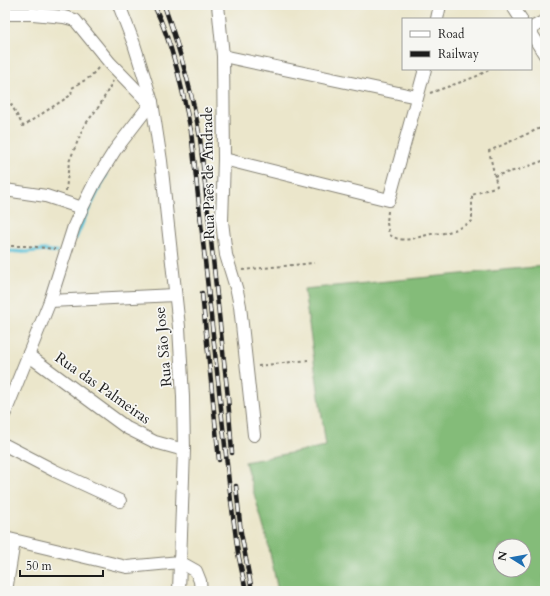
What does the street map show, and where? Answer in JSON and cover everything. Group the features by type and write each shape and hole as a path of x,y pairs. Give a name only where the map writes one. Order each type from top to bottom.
{"street":[{"name":"Rua São Jose","path":"119,5 134,44 151,103 161,161 182,361 184,450 179,591"},
{"name":"Rua Paes de Andrade","path":"218,5 223,56 224,159 222,221 226,255 240,306 254,435"},
{"path":"437,18 440,5"},
{"path":"512,5 520,18"},
{"path":"5,14 33,14 64,17 75,20 118,72 151,103 115,150 95,182 82,208 74,226 50,301 5,414"},
{"path":"532,28 545,21"},
{"path":"532,35 545,55"},
{"path":"223,56 417,97"},
{"path":"224,159 389,200 425,70"},
{"path":"5,190 46,196 82,208"},
{"path":"50,301 175,295"},
{"name":"Rua das Palmeiras","path":"28,355 128,428 155,442 184,450"},
{"path":"5,445 55,471 120,501"},
{"path":"6,591 9,540 127,567 180,562 196,571 200,581 201,591"}],"path":[{"path":"5,93 23,126 71,95 72,88 90,77 107,59"},
{"path":"417,97 475,78 489,70"},
{"path":"65,202 69,162 84,126 100,105 118,72"},
{"path":"389,200 387,223 389,234 394,238 408,240 461,228 472,221 472,195 496,186 489,152 545,126"},
{"path":"494,176 521,169 545,160"},
{"path":"5,246 27,246 66,251"},
{"path":"231,271 314,263"},
{"path":"247,368 308,360"}],"green space":[{"path":"545,266 545,591 278,591 267,539 245,462 326,446 304,289"}],"waterway":[{"path":"76,238 106,175"},
{"path":"5,251 26,252 44,250 57,252"}],"railway":[{"path":"154,5 172,51 191,131 231,501 238,553 246,591"},
{"path":"164,5 185,70 200,138 228,398 232,453"},
{"path":"202,293 219,460"},
{"path":"236,486 241,533 252,591"}]}
